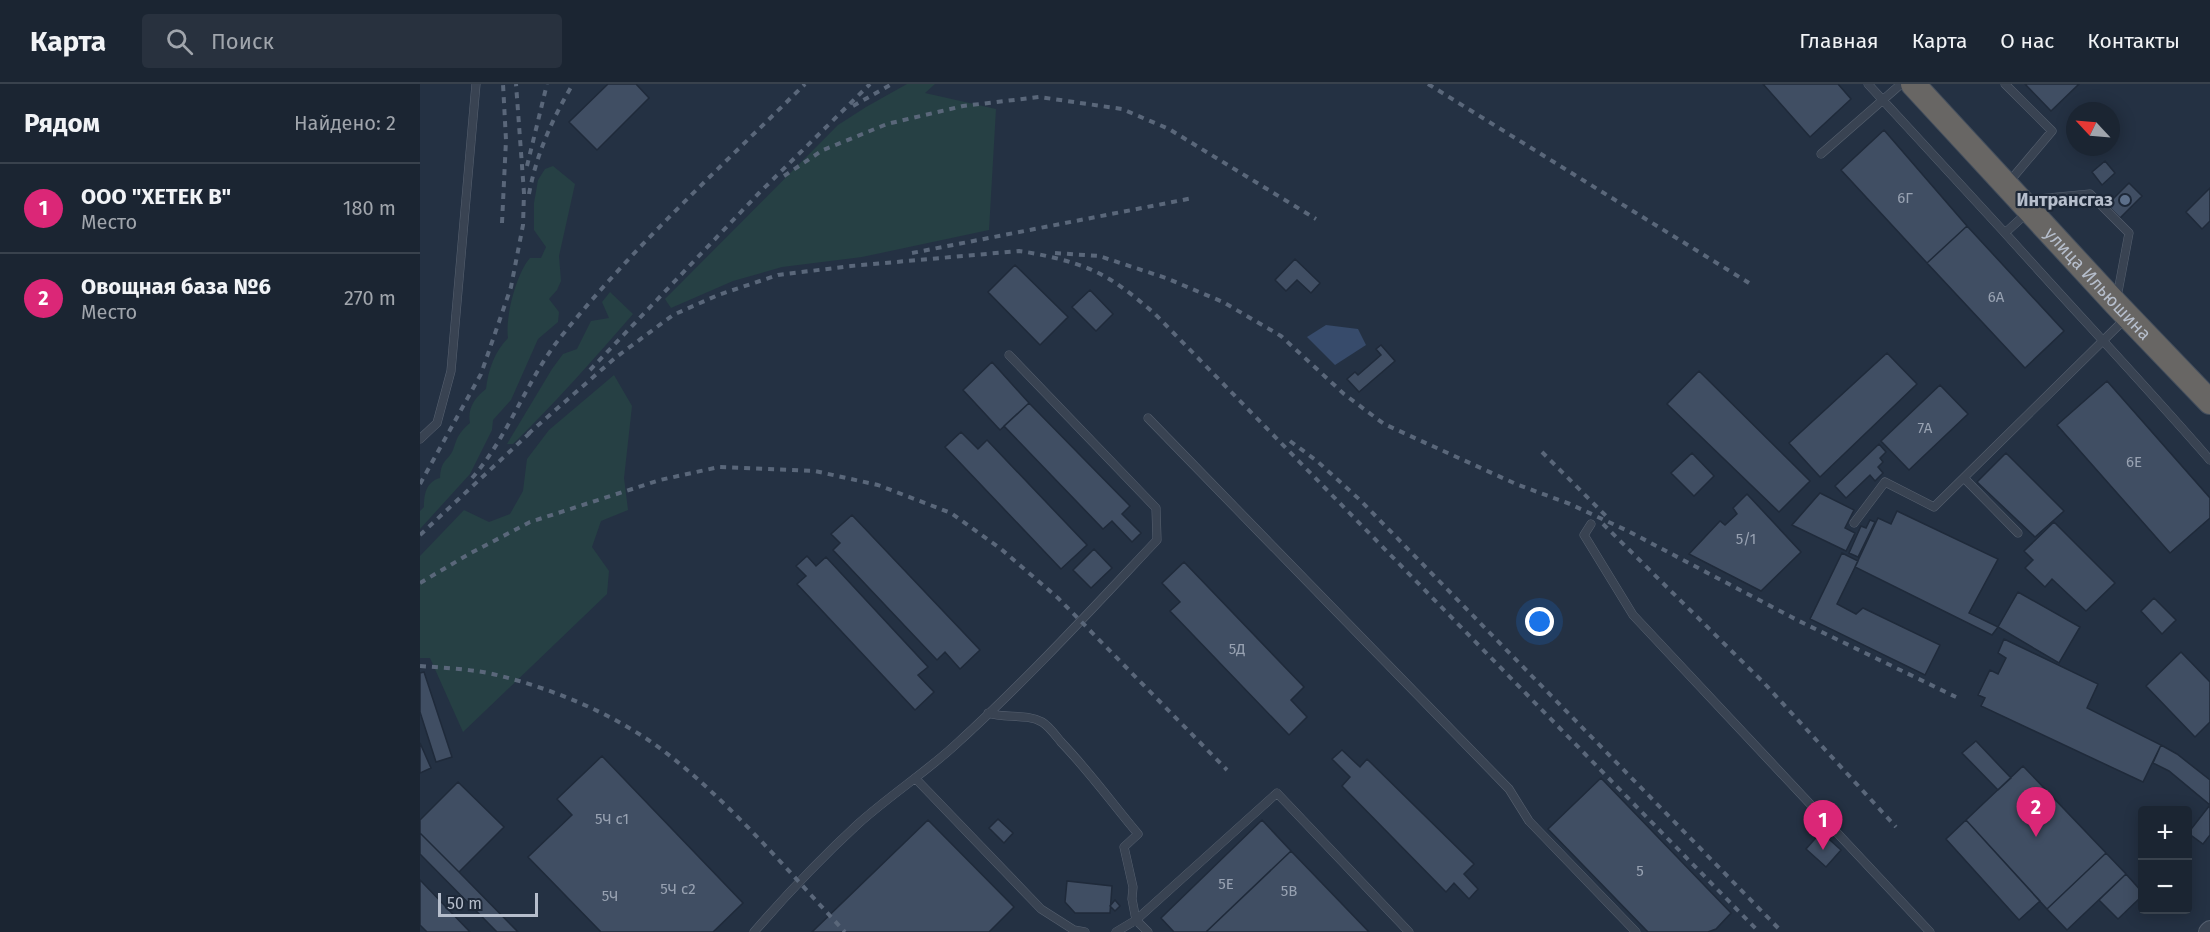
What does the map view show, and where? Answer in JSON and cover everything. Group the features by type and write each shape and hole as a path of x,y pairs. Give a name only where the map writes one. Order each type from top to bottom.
{"highway":[{"name":"улица Ильюшина","path":"1913,84 2210,402"}],"lane":[{"path":"420,439 437,423 451,371 476,84"},
{"path":"1868,84 2102,342 2132,371 2210,460"},
{"path":"1821,154 1901,84"},
{"path":"2005,84 2052,131 2018,199 2005,234"},
{"path":"1854,523 1885,482 1934,507 2102,342 2122,310 2128,233 2090,194 2018,199"},
{"path":"754,932 793,886 859,823 953,747 988,713 1081,621 1157,540 1156,508 1009,355"},
{"path":"1148,418 1509,789 1529,821 1636,932"},
{"path":"1964,478 2018,532"},
{"path":"1591,524 1584,536 1633,615 1930,932"},
{"path":"988,713 1000,717 1016,716 1042,722 1087,769 1104,794 1138,834 1124,847 1133,887 1132,899 1136,920 1148,932"},
{"path":"915,778 1041,909 1074,930 1085,932"},
{"path":"1116,932 1136,920 1277,793 1409,932"}],"green space":[{"path":"907,84 935,84 925,93 996,109 989,230 862,257 782,267 733,281 671,308 665,299 838,125"},
{"path":"553,166 575,184 559,256 561,281 549,299 559,312 558,322 538,339 511,400 493,420 492,430 470,474 420,529 420,511 424,507 427,489 432,482 440,478 444,463 457,439 470,423 473,404 486,389 493,361 508,338 510,308 520,274 530,258 541,258 546,247 534,230 534,203 538,180 545,169"},
{"path":"610,292 633,314 544,413 513,444 507,444 563,354 577,349 591,321 609,318 602,302"},
{"path":"614,375 632,406 624,478 628,510 601,521 592,547 609,571 607,594 463,732 430,658 420,658 420,556 464,510 489,522 510,514 523,491 527,459 549,430"}],"water":[{"path":"1326,325 1358,329 1366,345 1335,365 1307,337"}],"building":[{"path":"608,84 636,84 649,98 597,150 569,122"},
{"path":"1763,84 1838,84 1851,99 1810,137"},
{"path":"2025,84 2079,84 2051,111"},
{"path":"1884,130 1967,226 1927,263 1841,170"},
{"path":"2105,161 2115,173 2102,185 2092,172"},
{"path":"2129,183 2142,196 2120,218 2107,205"},
{"path":"2210,188 2210,221 2202,229 2186,212"},
{"path":"1967,226 2064,331 2025,368 1927,263"},
{"path":"1295,259 1320,283 1311,293 1297,280 1286,291 1275,280"},
{"path":"1015,265 1068,317 1040,345 988,292"},
{"path":"1090,290 1113,314 1096,331 1072,307"},
{"path":"1381,345 1395,361 1359,392 1347,379 1355,372 1358,375 1381,355 1376,349"},
{"path":"1887,353 1917,384 1820,477 1789,443"},
{"path":"992,362 1029,403 1000,430 963,390"},
{"path":"1699,371 1810,481 1779,512 1667,404"},
{"path":"2107,381 2210,498 2210,518 2170,553 2057,425"},
{"path":"1940,385 1968,414 1909,470 1881,441"},
{"path":"1029,403 1130,506 1122,514 1141,533 1132,542 1112,521 1103,529 1004,426"},
{"path":"961,432 978,449 987,440 1087,545 1061,569 945,447"},
{"path":"1879,444 1886,452 1880,458 1883,462 1878,467 1883,473 1875,481 1870,475 1846,498 1835,486"},
{"path":"1692,453 1714,476 1694,496 1671,473"},
{"path":"2006,453 2064,511 2035,537 1977,482"},
{"path":"1820,493 1854,510 1845,528 1855,533 1846,551 1792,525"},
{"path":"1747,494 1801,552 1761,591 1689,554 1720,521 1725,525 1737,514 1733,508"},
{"path":"1897,511 1998,559 1969,613 1998,627 1992,635 1855,567 1878,518 1891,524"},
{"path":"852,515 980,650 960,669 945,652 937,660 833,550 840,543 831,534"},
{"path":"1870,520 1875,522 1858,557 1849,553 1861,526 1866,528"},
{"path":"2054,522 2115,583 2086,611 2052,579 2045,587 2025,568 2033,560 2024,551"},
{"path":"1094,549 1112,568 1091,588 1073,570"},
{"path":"1842,553 1858,561 1837,604 1856,614 1863,608 1940,645 1925,675 1810,619"},
{"path":"807,556 816,566 826,557 928,667 918,675 934,692 915,710 797,584 806,576 796,566"},
{"path":"1184,562 1304,687 1291,700 1307,717 1289,735 1170,611 1180,602 1162,583"},
{"path":"2018,592 2080,627 2059,663 1998,627"},
{"path":"2154,598 2176,620 2162,634 2141,611"},
{"path":"2004,639 2098,684 2087,708 2161,745 2143,782 1981,706 1985,698 1978,695 1990,670 1998,674 2006,658 1998,653"},
{"path":"2181,652 2210,682 2210,722 2195,737 2146,686"},
{"path":"424,672 452,757 436,762 420,712 420,673"},
{"path":"1976,741 2011,778 1998,790 1962,753"},
{"path":"420,743 431,768 420,773"},
{"path":"2161,745 2177,754 2210,780 2210,805 2169,771 2153,763"},
{"path":"1342,750 1360,767 1367,759 1474,864 1464,874 1478,889 1469,899 1454,883 1446,892 1342,786 1350,777 1332,759"},
{"path":"602,756 743,903 713,932 601,932 528,857 572,815 557,799"},
{"path":"2023,766 2106,853 2047,909 1966,820"},
{"path":"1601,778 1731,913 1716,929 1708,932 1648,932 1548,829"},
{"path":"458,782 504,827 459,872 420,833 420,820"},
{"path":"2210,805 2210,835 2203,844 2192,836 2192,828"},
{"path":"998,819 1013,833 1004,843 989,828"},
{"path":"928,820 1014,907 989,932 812,932"},
{"path":"1262,820 1291,851 1206,932 1174,932 1161,918"},
{"path":"1966,820 2040,901 2019,920 1946,839"},
{"path":"1821,832 1841,850 1826,867 1806,849"},
{"path":"420,833 518,932 497,932 420,854"},
{"path":"1291,851 1369,932 1206,932"},
{"path":"2106,853 2126,874 2067,930 2047,909"},
{"path":"2126,874 2138,888 2138,900 2118,919 2099,900"},
{"path":"420,880 470,932 427,932 420,925"},
{"path":"1067,881 1112,886 1110,913 1075,913 1065,902"},
{"path":"1115,900 1120,906 1115,911 1110,906"}],"railway":[{"path":"502,223 506,140 503,84"},
{"path":"420,484 481,374 511,287 523,225 524,193 516,84"},
{"path":"527,166 547,84"},
{"path":"529,194 546,137 573,84"},
{"path":"472,478 497,443 539,368 564,333 681,205 805,84"},
{"path":"590,370 759,193 870,84"},
{"path":"853,106 892,84"},
{"path":"1428,84 1749,283"},
{"path":"784,176 823,150 887,124 963,106 1039,97 1122,109 1169,129 1316,219"},
{"path":"912,253 1193,198"},
{"path":"528,434 615,358 673,315 718,295 778,275 1019,251 1056,258 1084,267 1117,284 1154,313 1759,932"},
{"path":"1055,253 1099,256 1166,278 1223,302 1281,336 1344,394 1384,424 1516,484 1570,504 1628,531 1799,621 1956,697"},
{"path":"420,535 534,429"},
{"path":"1290,441 1317,461 1360,500 1782,932"},
{"path":"1542,452 1606,516"},
{"path":"420,583 530,522 660,480 719,467 815,471 878,485 951,513 1001,549 1058,598 1227,770"},
{"path":"1603,524 1764,683 1896,827"},
{"path":"420,666 481,672 523,682 566,697 628,727 665,752 713,793 845,932"}],"place":[{"name":"Интрансгаз","path":"2125,200"},
{"name":"Овощная база №6","path":"2036,837"},
{"name":"ООО \"ХЕТЕК В\"","path":"1823,850"}]}
